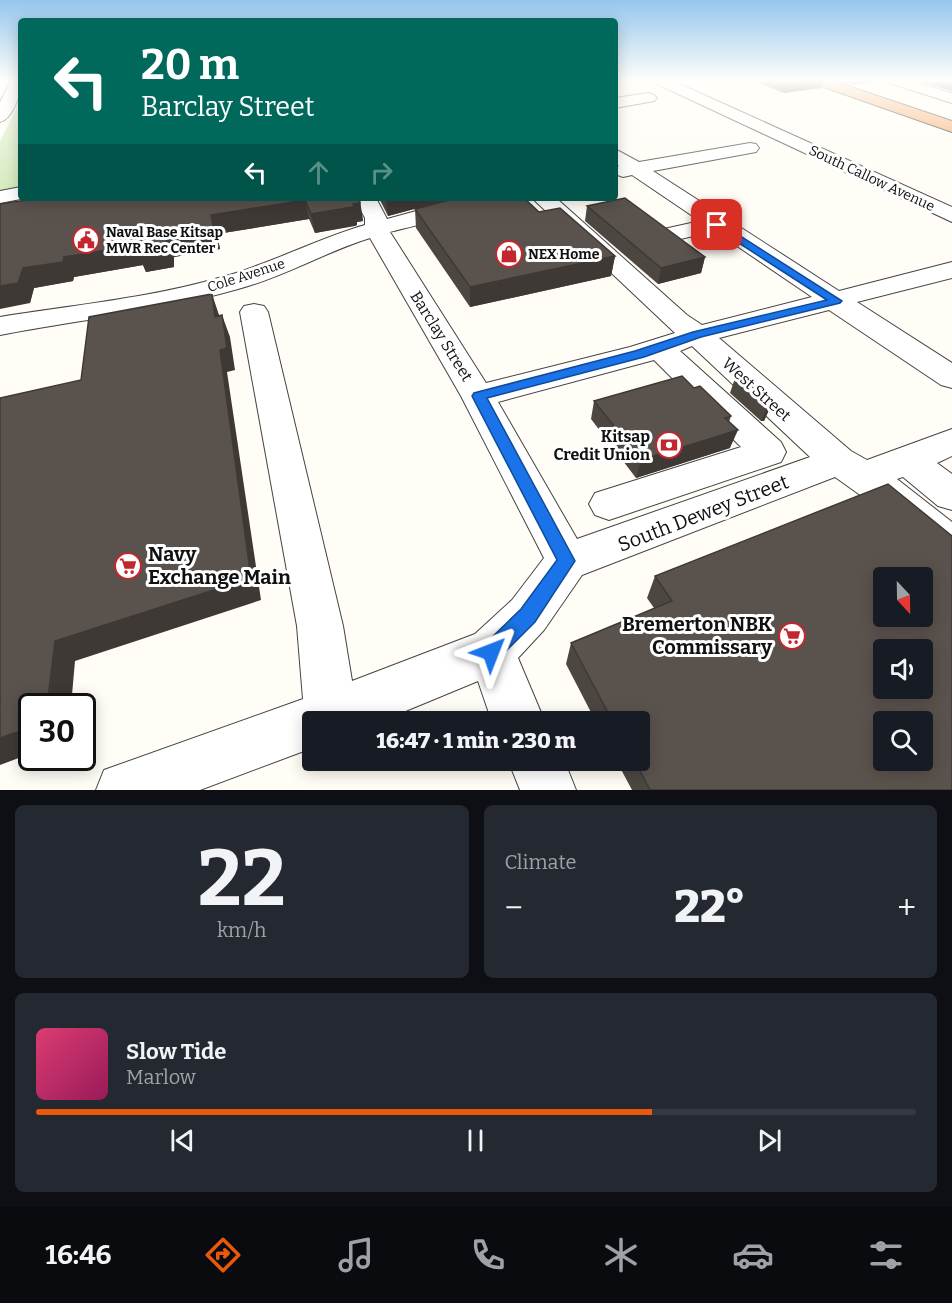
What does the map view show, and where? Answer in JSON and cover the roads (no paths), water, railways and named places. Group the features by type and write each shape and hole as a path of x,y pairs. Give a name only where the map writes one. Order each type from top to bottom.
{"highway":[{"path":"926,118 952,127"}],"street":[{"name":"South Callow Avenue","path":"742,118 952,215"},
{"path":"622,166 750,148"},
{"path":"622,166 836,301 952,378"},
{"path":"0,197 18,194"},
{"name":"Cole Avenue","path":"0,326 217,287 254,276 330,244 370,213 455,209 477,201"},
{"name":"West Street","path":"546,201 677,321 697,335 852,469 897,499 952,547"},
{"name":"Barclay Street","path":"370,213 478,396 567,561"},
{"path":"672,234 717,225"},
{"path":"478,396 659,348 697,335 952,270"},
{"path":"254,312 320,626 319,711"},
{"path":"609,504 768,452 659,348"},
{"name":"South Dewey Street","path":"567,561 852,469 907,460 952,442"},
{"path":"907,460 952,495"},
{"path":"340,711 491,652 528,615 567,561"},
{"path":"491,652 515,711"},
{"path":"124,790 302,725"},
{"path":"540,771 548,790"}],"place":[{"name":"Naval Base Kitsap MWR Rec Center","path":"86,240"},
{"name":"NEX Home","path":"509,254"},
{"name":"Kitsap Credit Union","path":"669,445"},
{"name":"Navy Exchange Main","path":"128,566"},
{"name":"Bremerton NBK Commissary","path":"792,636"}]}
